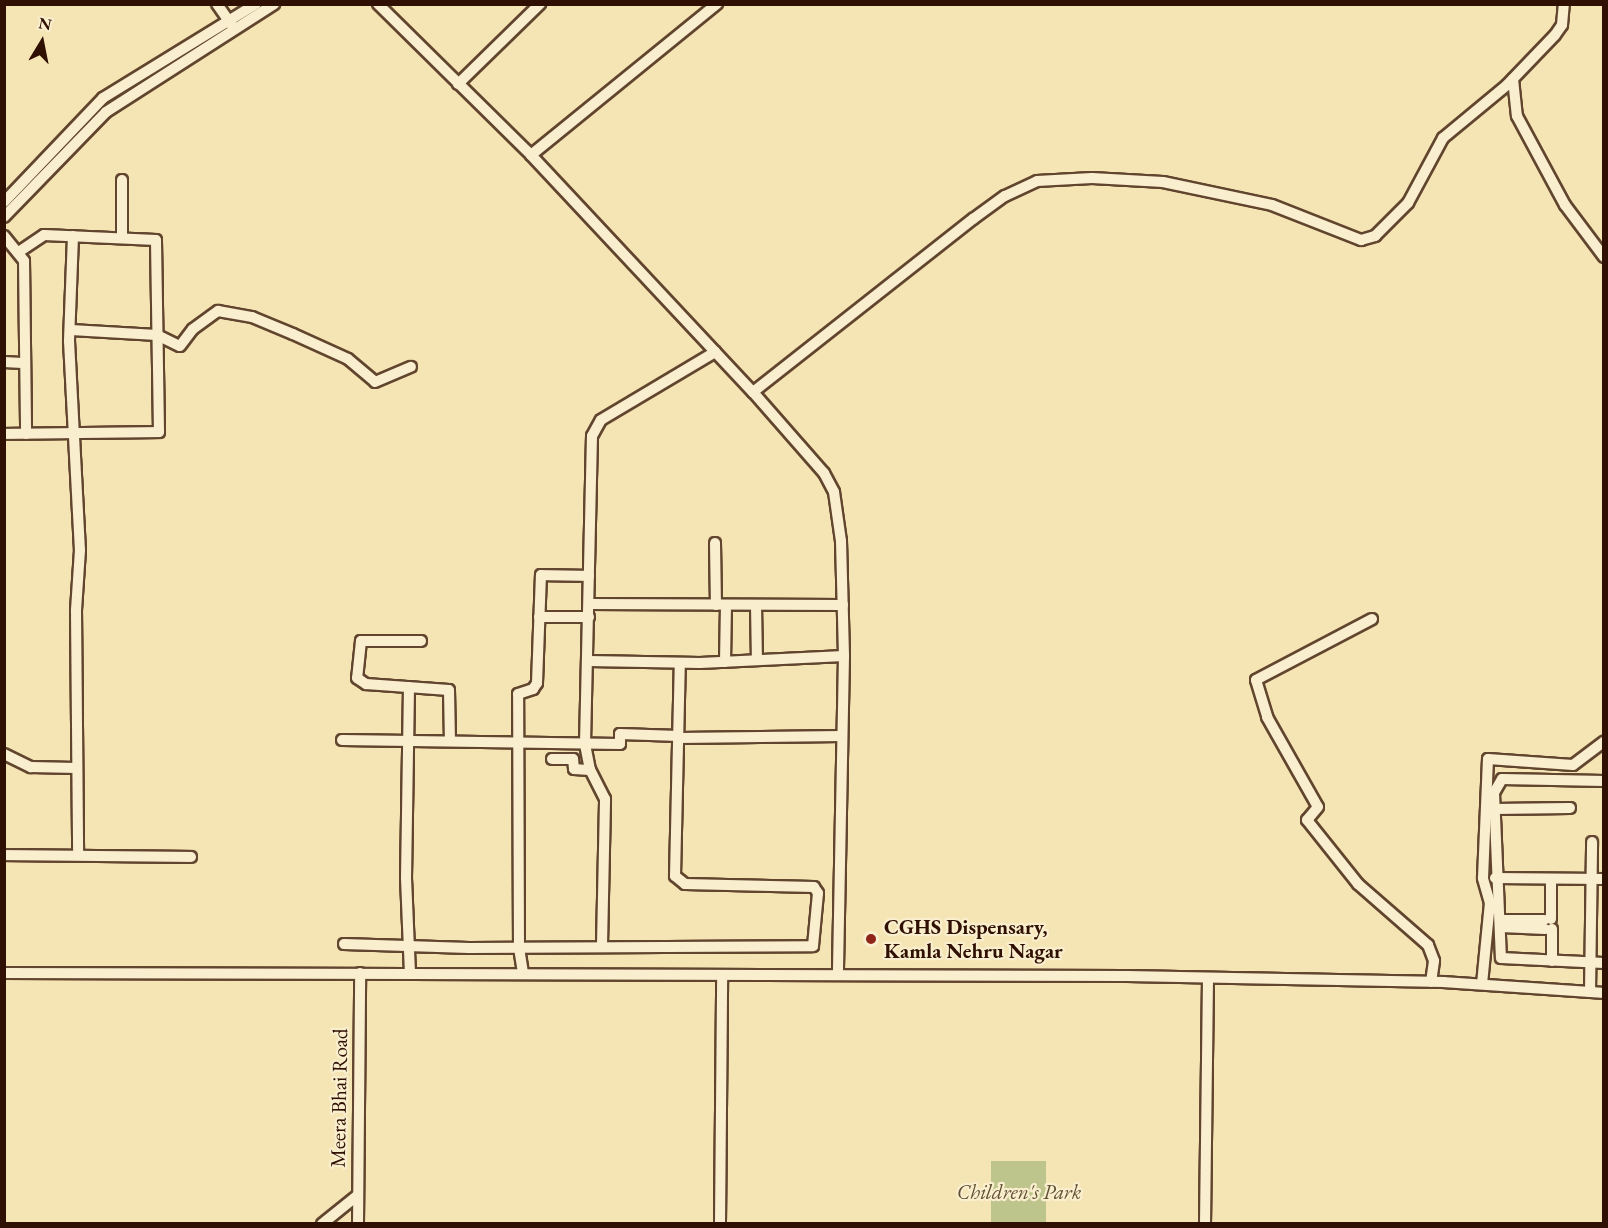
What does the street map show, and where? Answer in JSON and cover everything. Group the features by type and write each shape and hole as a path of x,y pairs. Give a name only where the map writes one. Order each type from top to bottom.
{"street":[{"path":"217,4 233,27"},
{"path":"4,217 106,112 233,27 256,4"},
{"path":"4,202 103,98 274,4"},
{"path":"378,4 531,155 716,352 811,457 834,492 842,541 844,656 838,975"},
{"path":"458,84 540,4"},
{"path":"531,155 717,4"},
{"path":"753,392 973,219 1028,185 1092,178 1162,182 1253,200 1348,236 1368,239 1385,229 1408,203 1443,138 1498,92 1555,35 1564,14 1564,4"},
{"path":"1513,78 1512,94 1518,116 1565,205 1604,257"},
{"path":"1498,92 1512,94"},
{"path":"122,180 122,236"},
{"path":"4,434 159,432 156,240 122,236 44,235 20,251"},
{"path":"73,236 71,330 80,550 76,609 78,854"},
{"path":"4,237 20,251 24,261 26,340 22,363 26,434"},
{"path":"71,330 157,335 180,346 193,329 218,311 252,317 293,334 348,359 375,382 411,367"},
{"path":"603,945 605,799 590,770 585,744 594,429 601,420 716,352"},
{"path":"4,362 22,363"},
{"path":"715,543 725,662"},
{"path":"523,973 519,948 518,694 533,689 537,683 541,575 590,576"},
{"path":"589,604 843,605"},
{"path":"756,605 757,660"},
{"path":"539,617 589,617"},
{"path":"1372,620 1256,680 1267,717 1318,807 1307,820 1358,884 1428,945 1434,961 1431,982"},
{"path":"421,641 367,639 359,644 358,681 449,690 450,741"},
{"path":"589,661 680,663 844,656"},
{"path":"344,944 519,948 603,945 805,947 815,943 818,893 814,887 685,884 677,880 680,663"},
{"path":"409,687 407,947 410,973"},
{"path":"342,740 620,744 620,734 679,737 842,736"},
{"path":"1482,984 1490,903 1483,878 1488,759 1573,765 1604,742"},
{"path":"4,754 31,767 76,768"},
{"path":"552,759 573,759 574,769 590,770"},
{"path":"1604,781 1503,779 1495,787 1494,809 1495,878 1501,923 1501,958 1604,963"},
{"path":"1494,809 1570,808"},
{"path":"1590,992 1590,962 1598,879 1592,842"},
{"path":"4,855 191,856"},
{"path":"1495,878 1598,879"},
{"path":"1551,879 1548,924 1551,961"},
{"path":"1501,923 1548,924"},
{"name":"Meera Bhai Road","path":"358,1224 360,973"},
{"path":"4,974 523,973 1208,978 1431,982 1604,993"},
{"path":"720,1224 722,976"},
{"path":"1205,1224 1208,978"},
{"path":"322,1224 358,1195"}],"green space":[{"name":"Children's Park","path":"991,1161 1046,1161 1046,1223 991,1223"}],"place":[{"name":"CGHS Dispensary, Kamla Nehru Nagar","path":"871,939"}]}
